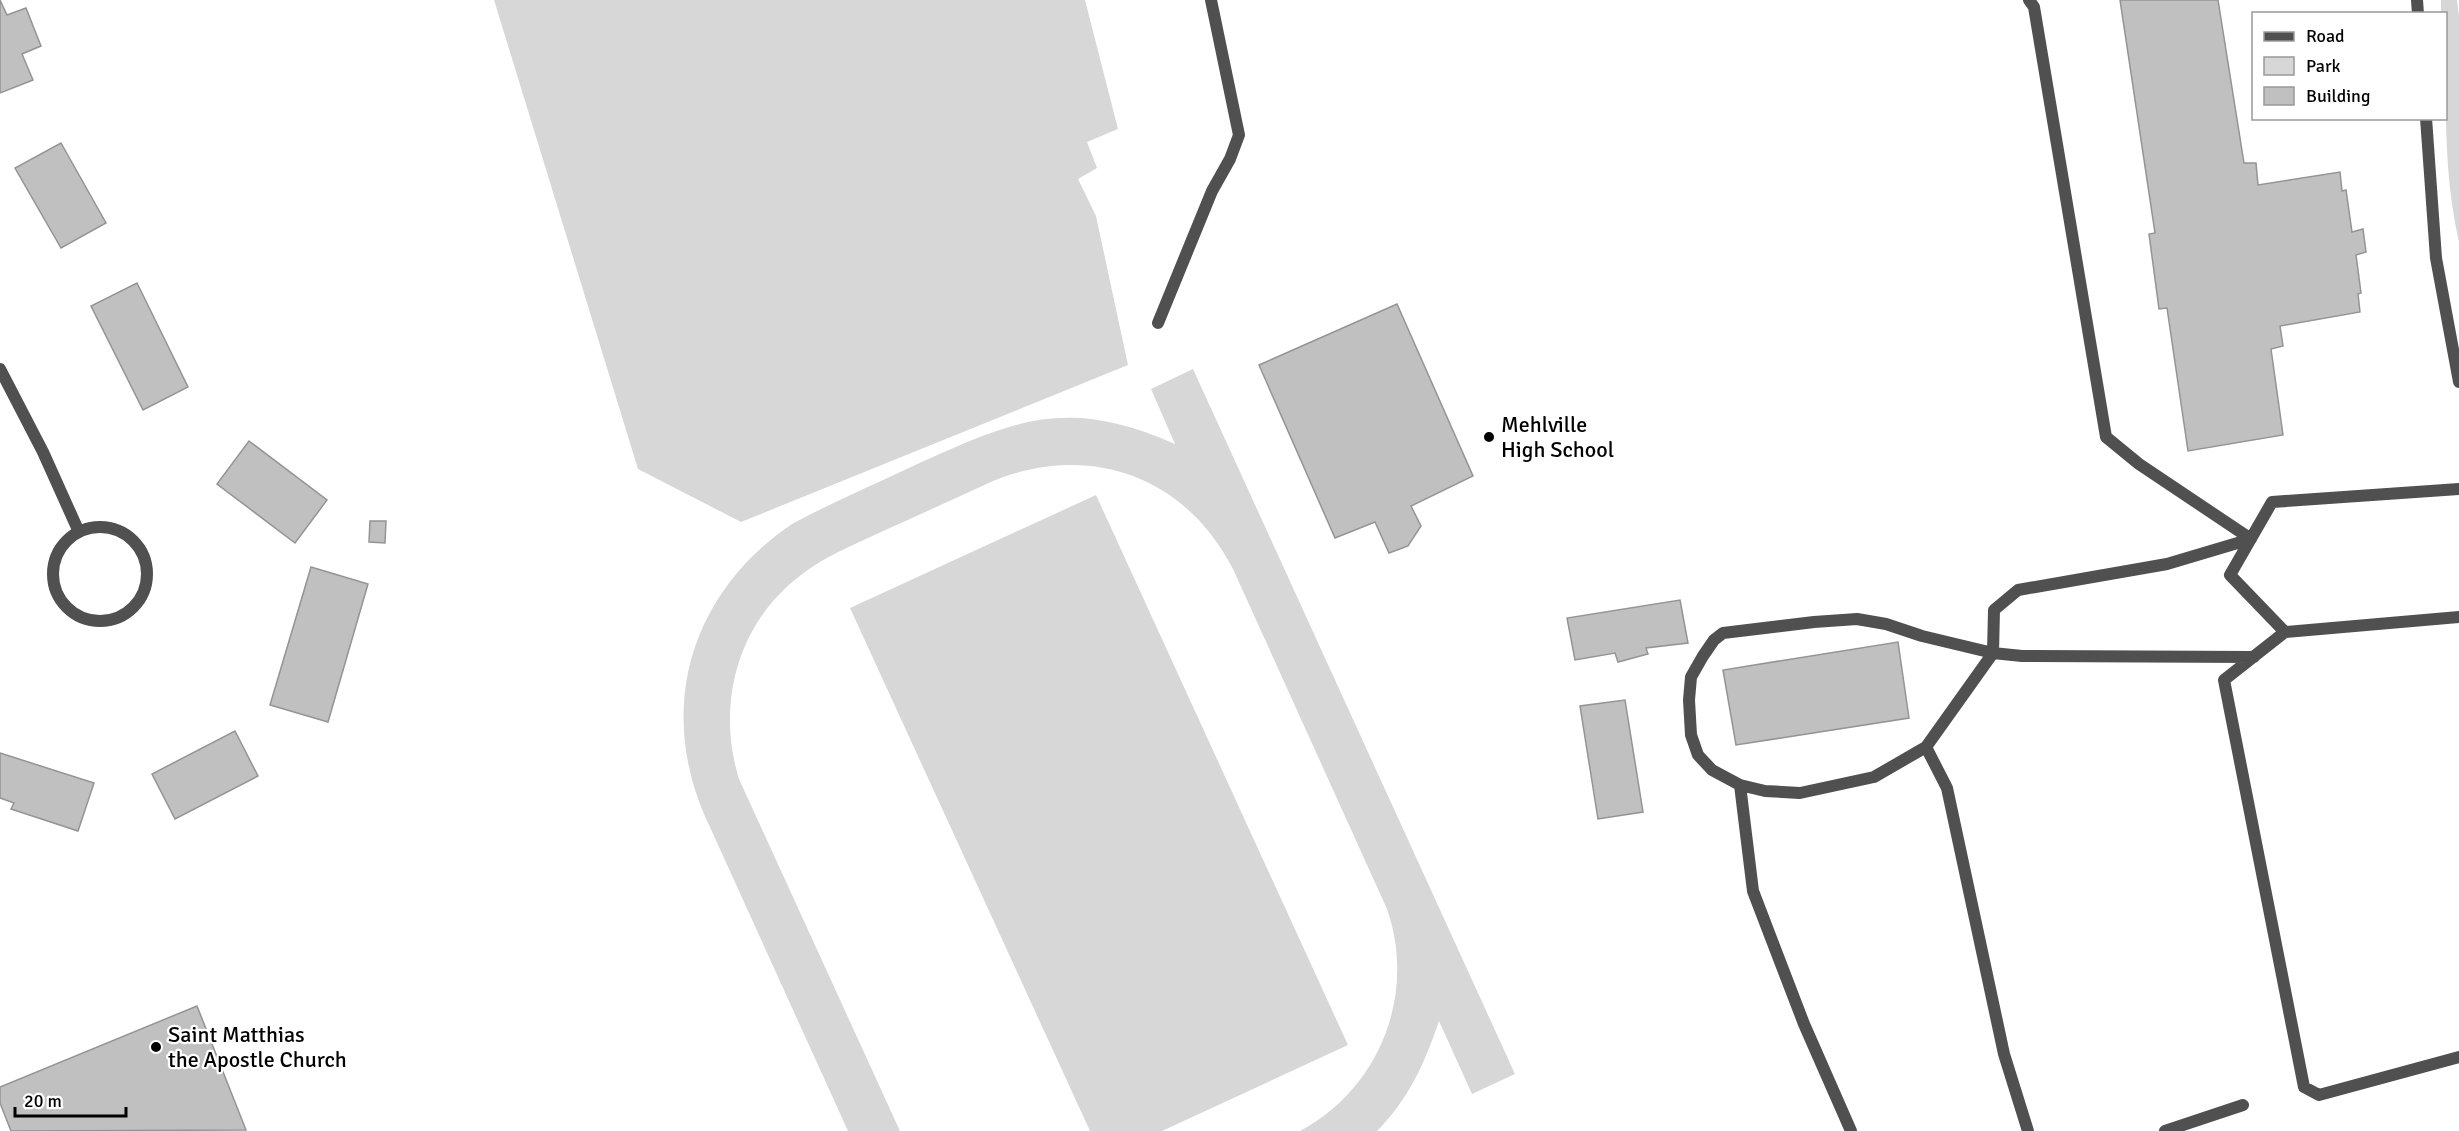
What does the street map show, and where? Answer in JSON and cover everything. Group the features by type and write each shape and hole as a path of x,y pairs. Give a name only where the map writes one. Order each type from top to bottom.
{"street":[{"path":"1158,323 1212,191 1230,159 1239,135 1211,0"},
{"path":"2029,0 2034,7 2106,437 2139,464 2251,539"},
{"path":"2426,120 2436,258 2459,382"},
{"path":"0,369 43,452 79,532"},
{"path":"2285,632 2230,575 2272,502 2459,489"},
{"path":"93,527 109,527 135,542 143,555 147,570 145,585 139,600 128,611 107,619 84,618 70,610 60,599 54,585 53,569 57,554 66,541 79,532 93,527"},
{"path":"2251,539 2167,564 2018,590 1994,610 1993,653 1926,747 1874,777 1800,793 1765,791 1740,785 1712,770 1698,754 1691,735 1689,700 1691,677 1714,640 1723,633 1857,619 1886,624 1993,653 2054,658 2150,655 2254,657"},
{"path":"2459,617 2285,632 2224,681 2304,1087 2319,1095 2459,1057"},
{"path":"1926,747 1947,789 2004,1054 2028,1131"},
{"path":"1740,785 1753,891 1804,1024 1851,1131"},
{"path":"2165,1131 2243,1105"}],"green space":[{"path":"494,0 1085,0 1118,129 1087,142 1097,168 1078,179 1096,216 1128,365 741,522 638,469"},
{"path":"2441,0 2457,0 2459,16 2459,242 2447,157 2447,12 2441,12"},
{"path":"1193,369 1515,1074 1472,1094 1439,1021 1415,1079 1398,1106 1377,1131 1300,1131 1328,1113 1351,1091 1370,1065 1384,1036 1393,1006 1397,974 1395,942 1387,909 1233,569 1213,537 1189,511 1162,490 1131,475 1099,467 1065,465 1029,470 993,481 820,562 779,595 761,617 747,641 737,667 730,723 732,751 739,779 900,1131 848,1131 704,814 690,772 684,731 685,691 693,652 708,616 730,582 758,551 792,524 980,437 1011,426 1040,420 1070,418 1102,421 1137,429 1175,444 1151,389"},
{"path":"1096,495 1348,1045 1162,1131 1090,1131 850,608"}],"building":[{"path":"0,0 7,15 26,8 41,46 22,54 33,80 0,93"},
{"path":"2120,0 2218,0 2244,163 2256,163 2258,185 2340,172 2342,191 2346,190 2352,232 2363,229 2366,252 2356,255 2361,293 2358,294 2360,312 2280,326 2283,346 2271,349 2283,435 2188,451 2167,308 2159,309 2149,234 2155,233"},
{"path":"61,143 106,223 61,248 15,168"},
{"path":"137,283 188,387 143,410 91,306"},
{"path":"1397,304 1473,476 1411,506 1421,526 1408,546 1389,553 1375,522 1335,538 1259,365"},
{"path":"249,441 327,500 295,543 217,484"},
{"path":"370,521 386,521 385,543 369,542"},
{"path":"311,567 368,584 328,722 270,705"},
{"path":"1680,600 1688,643 1646,648 1648,654 1618,662 1615,653 1575,660 1567,618"},
{"path":"1898,642 1909,718 1736,745 1723,670"},
{"path":"1625,700 1643,812 1598,819 1580,706"},
{"path":"235,731 258,776 175,819 152,774"},
{"path":"0,753 94,783 78,831 11,809 14,803 0,798"},
{"name":"Saint Matthias the Apostle Church","path":"197,1006 246,1130 11,1131 0,1103 0,1087"}],"place":[{"name":"Mehlville High School","path":"1489,437"},
{"name":"Saint Matthias the Apostle Church","path":"156,1047"}]}
